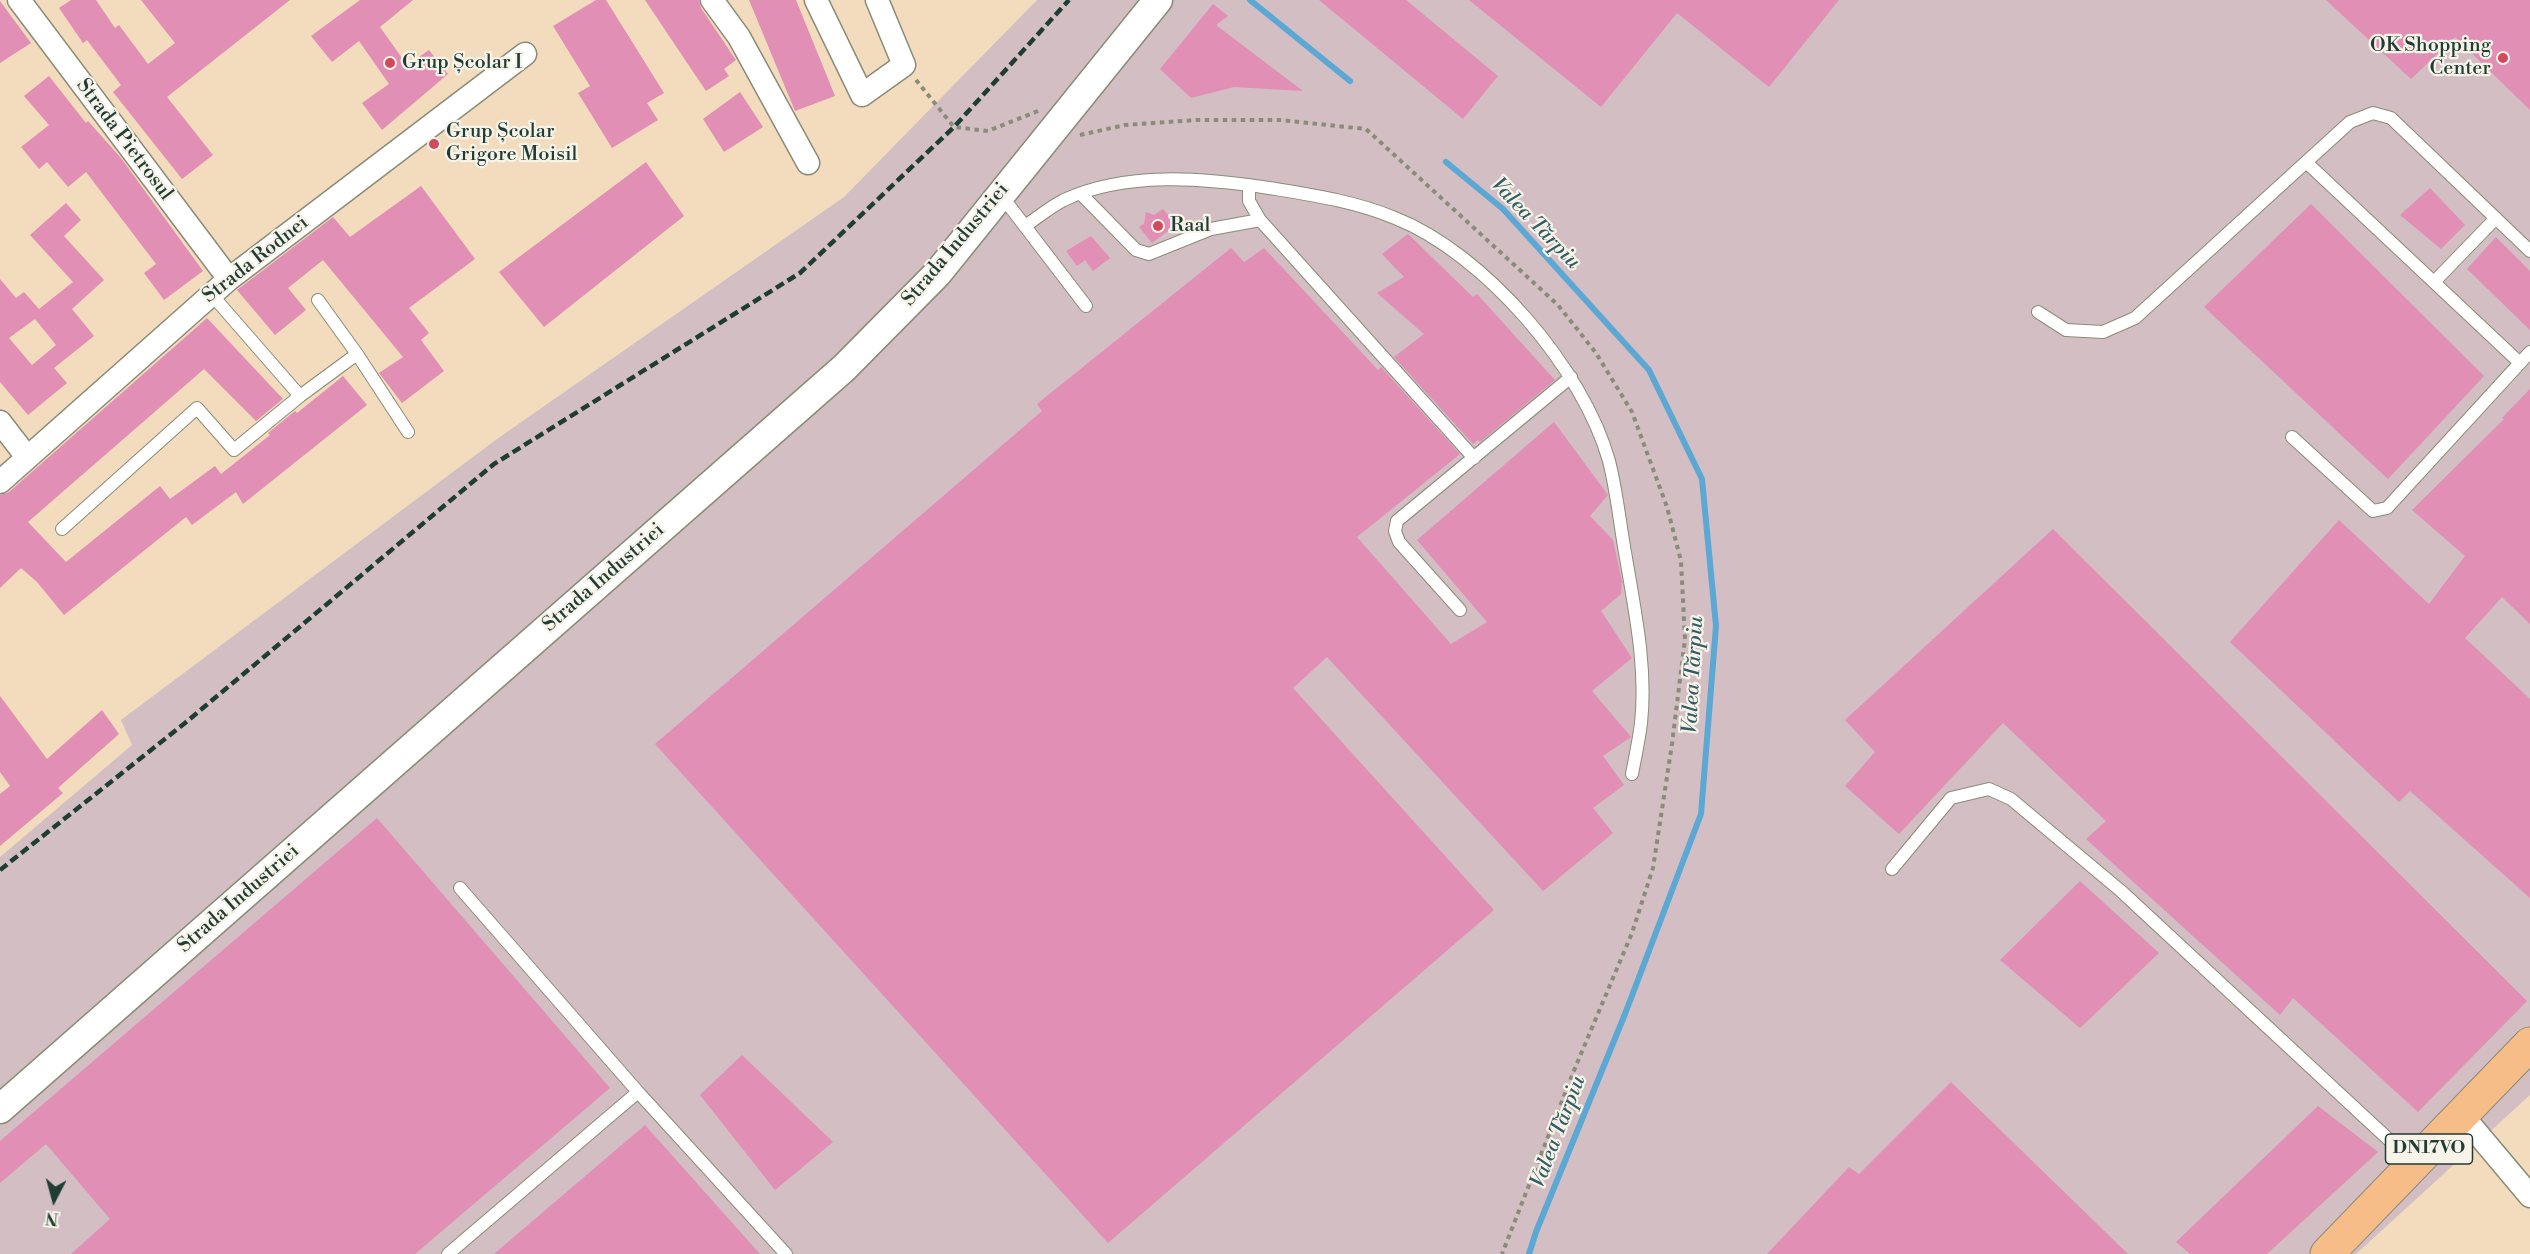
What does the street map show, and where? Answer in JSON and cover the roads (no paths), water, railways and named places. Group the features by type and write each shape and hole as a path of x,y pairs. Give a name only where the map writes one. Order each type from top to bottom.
{"highway":[{"name":"DN17VO","path":"2327,1254 2530,1044"}],"street":[{"name":"Strada Pietrosul","path":"19,0 229,279"},
{"path":"712,0 739,37 808,163"},
{"path":"816,0 862,95 904,65 876,0"},
{"name":"Strada Industriei","path":"0,1109 844,368 937,274 1158,0"},
{"name":"Strada Rodnei","path":"0,482 229,279 525,54"},
{"path":"0,422 27,457"},
{"path":"2462,1115 2530,1196"}],"lane":[{"path":"2038,312 2066,330 2103,332 2135,318 2350,122 2373,113 2391,118 2530,251"},
{"path":"2306,162 2520,363"},
{"path":"1025,226 1063,201 1081,194 1118,185 1175,178 1249,185 1350,202 1396,218 1441,240 1472,264 1551,348 1571,377 1593,419 1609,460 1636,612 1642,679 1641,712 1632,774"},
{"path":"1249,185 1249,201 1260,220 1474,458"},
{"path":"1000,194 1086,306"},
{"path":"1081,194 1136,250 1149,254 1211,229 1260,220"},
{"path":"2434,282 2496,218"},
{"path":"212,295 300,396"},
{"path":"318,300 357,354 408,432"},
{"path":"2292,437 2373,511 2379,511 2387,508 2530,352"},
{"path":"62,529 197,408 234,450 300,396 357,354"},
{"path":"1460,610 1399,542 1395,531 1397,521 1571,377"},
{"path":"1892,869 1951,798 1989,789 2011,799 2121,891 2415,1164"},
{"path":"460,888 638,1092 786,1254"},
{"path":"448,1254 638,1092"}],"waterway":[{"name":"Valea Tărpiu","path":"1250,0 1350,81"},
{"name":"Valea Tărpiu","path":"1446,162 1503,209 1649,370 1702,479 1716,626 1701,814 1625,1014 1529,1254"}],"railway":[{"path":"0,870 185,723 494,464 800,273 954,127 1069,0"}],"place":[{"name":"OK Shopping Center","path":"2503,58"},
{"name":"Grup Școlar I","path":"390,63"},
{"name":"Grup Școlar Grigore Moisil","path":"434,144"},
{"name":"Raal","path":"1158,226"}]}
